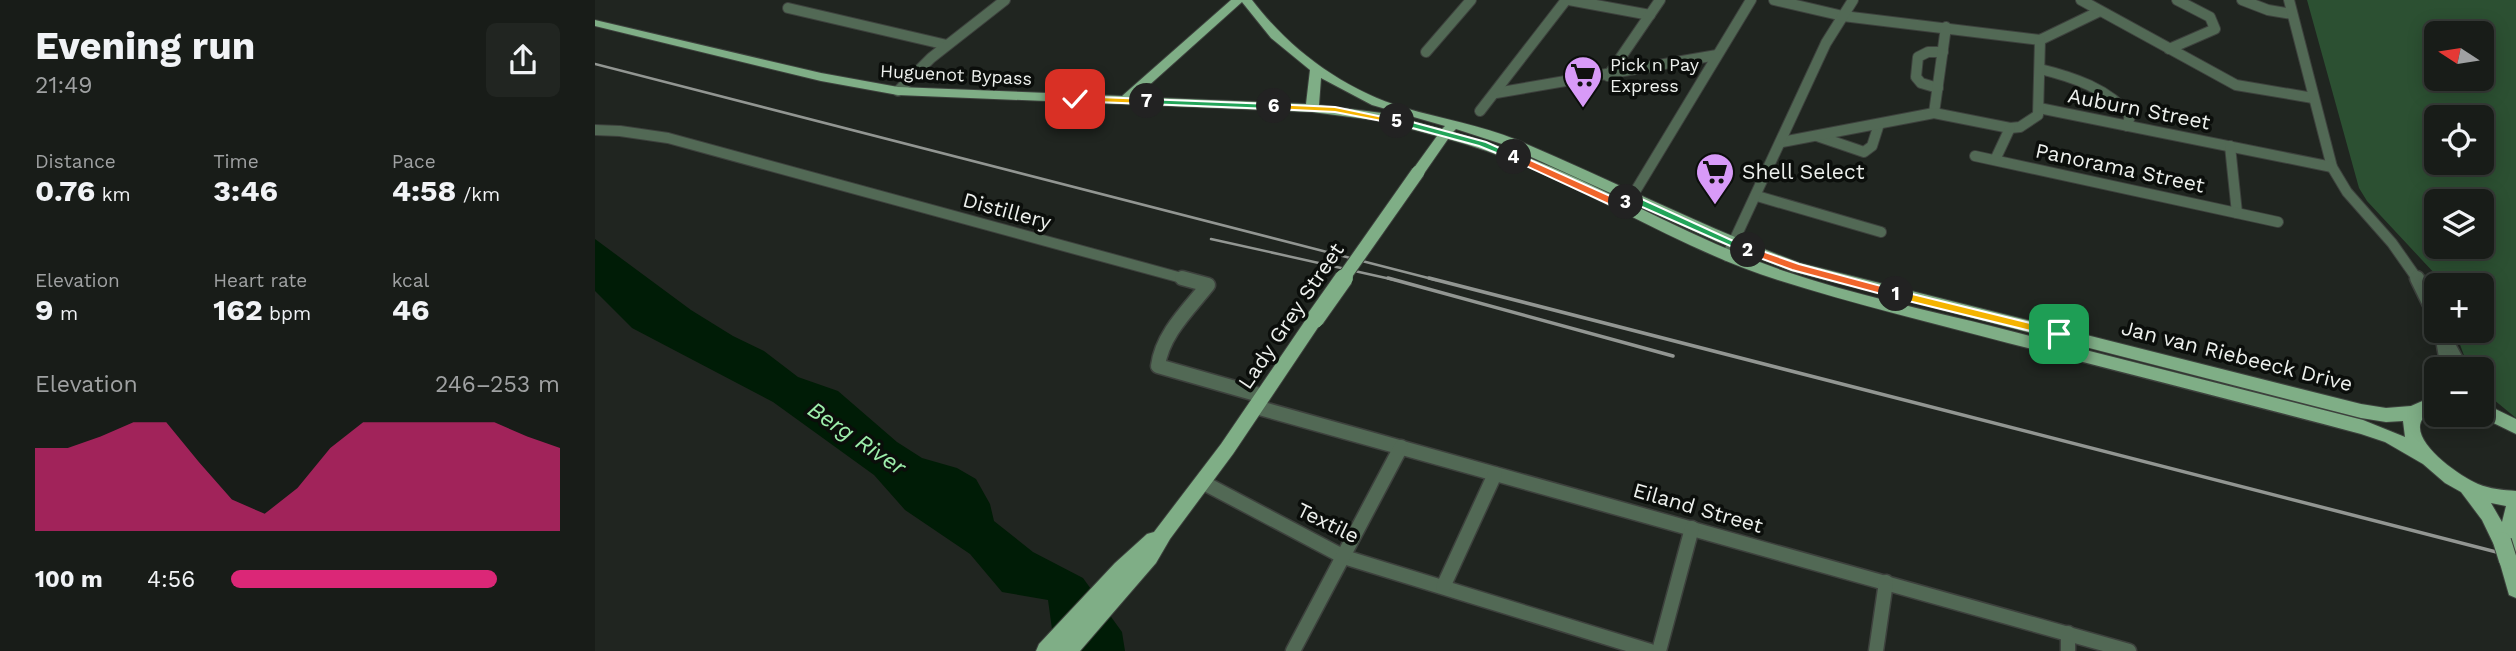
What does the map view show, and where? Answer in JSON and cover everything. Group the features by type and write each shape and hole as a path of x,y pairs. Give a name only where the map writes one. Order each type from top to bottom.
{"main road":[{"path":"1125,100 1238,0"},
{"name":"Jan van Riebeeck Drive","path":"1246,0 1271,31 1293,51 1346,87 1373,101 1449,128 1626,202 1804,283 2363,427 2391,437 2427,458 2464,486"},
{"name":"Huguenot Bypass","path":"595,23 821,77 898,91 1312,108 1449,128"},
{"path":"1312,108 1316,66"},
{"path":"1411,124 1425,139 1422,165"},
{"name":"Lady Grey Street","path":"1067,651 1135,576 1449,128"},
{"name":"Jan van Riebeeck Drive","path":"1731,250 2361,411 2386,415 2414,413"},
{"path":"2424,405 2414,413 2411,422 2412,433 2427,458"},
{"path":"2494,414 2516,427"},
{"path":"2464,486 2483,494 2516,499"},
{"path":"2464,486 2489,514 2510,548"},
{"path":"2516,505 2511,515 2510,527 2516,589"},
{"name":"Lady Grey Street","path":"1046,651 1122,569 1163,533"}],"street":[{"path":"898,91 947,46 1005,0"},
{"path":"1426,52 1471,0"},
{"path":"1480,111 1567,0 1650,15"},
{"path":"1608,76 1660,0"},
{"path":"1626,202 1751,0"},
{"path":"1774,0 1843,16 2040,40 2100,11"},
{"path":"1731,250 1826,43 1853,0"},
{"path":"2081,0 2236,85 2313,98"},
{"path":"2169,49 2215,29 2210,17 2177,0"},
{"path":"2242,0 2268,10 2292,14"},
{"path":"2289,0 2332,167 2347,192 2392,243 2416,276 2424,292"},
{"path":"788,8 947,46"},
{"path":"1934,113 1946,27"},
{"path":"2039,108 2040,40"},
{"path":"1938,88 1921,83 1916,77 1918,57 1927,52 1943,52"},
{"path":"1496,93 1608,76 1717,55"},
{"path":"1678,62 1694,67 1705,75"},
{"path":"2040,69 2072,77 2121,106 2130,117 2127,126"},
{"name":"Auburn Street","path":"2010,128 2020,127 2033,120 2038,115 2039,108 2332,167"},
{"path":"1782,142 1934,113 2010,128"},
{"path":"1817,136 1864,152 1872,146 1879,124"},
{"name":"Panorama Street","path":"1995,160 2010,128"},
{"name":"Distillery","path":"595,130 641,132 669,138 1208,285 1159,352 1158,366 1259,401"},
{"name":"Panorama Street","path":"2230,146 2237,213"},
{"name":"Panorama Street","path":"1975,156 2278,222"},
{"path":"1757,196 1881,232"},
{"name":"Eiland Street","path":"1259,401 1401,447 2129,651"},
{"path":"1293,651 1401,447"},
{"path":"1495,474 1443,587 1650,651"},
{"name":"Textile","path":"1202,482 1344,557 1443,587"},
{"path":"1659,651 1692,528"},
{"path":"1876,651 1887,582"},
{"path":"2068,633 2068,651"}],"shaded area":[{"path":"2307,0 2516,0 2516,418 2494,400 2494,357 2465,357 2459,343 2494,343 2494,273 2434,273 2367,201 2359,188"}],"water":[{"name":"Berg River","path":"595,239 691,310 733,336 764,351 798,377 838,391 897,442 922,458 957,468 976,479 990,504 994,521 1033,552 1083,578 1122,632 1125,651 1055,651 1048,600 1002,592 970,554 905,510 874,475 773,402 632,328 595,291"}],"railway":[{"path":"595,64 1436,280"},
{"path":"1211,239 1395,280"},
{"path":"1388,278 1673,356"},
{"path":"1429,278 2516,557"}],"place":[{"name":"Pick n Pay Express","path":"1583,109"},
{"name":"Shell Select","path":"1715,206"}],"route":[{"path":"1075,99 1335,109 1382,117 1483,144 1533,164 1622,206 1629,197 1734,244 1796,267 2059,334"}]}
